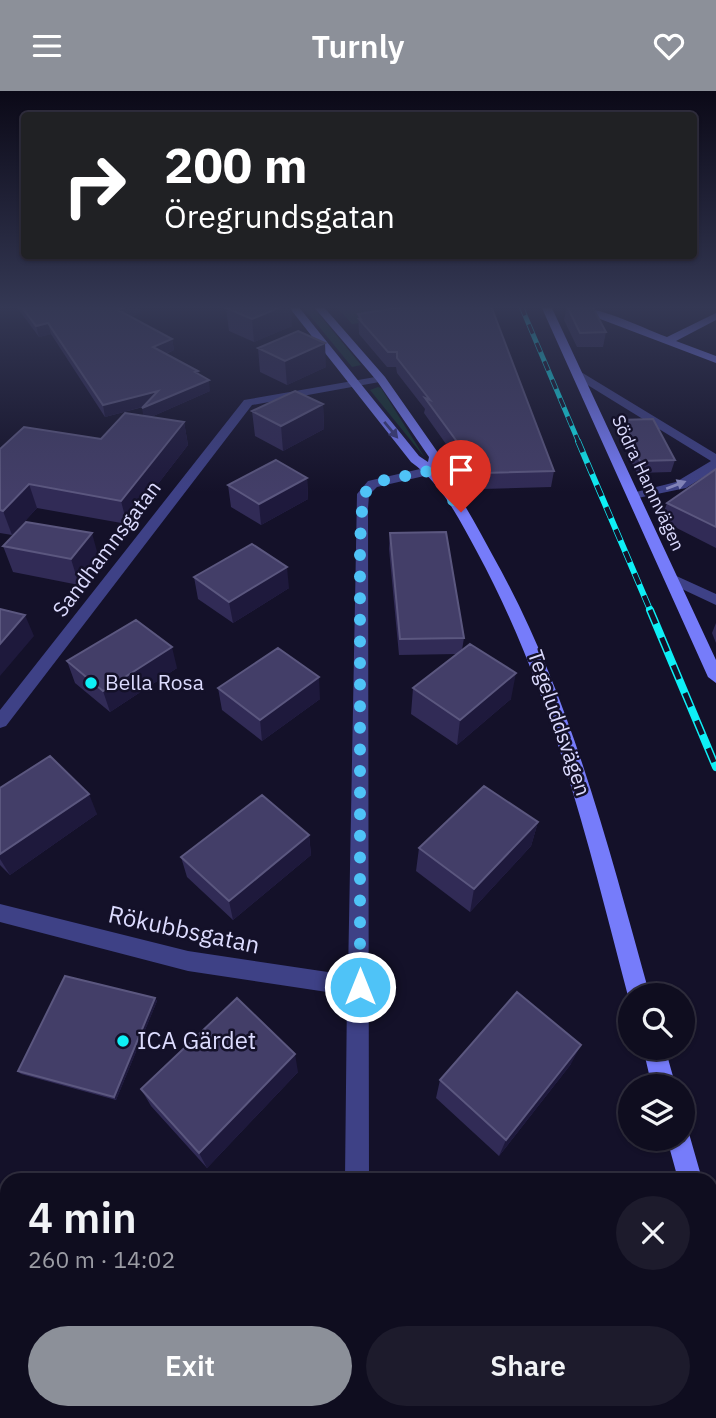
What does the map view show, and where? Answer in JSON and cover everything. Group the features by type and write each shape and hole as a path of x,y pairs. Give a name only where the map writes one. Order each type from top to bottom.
{"main road":[{"name":"Tegeluddsvägen","path":"343,368 415,459 433,470 488,557 525,627 549,685 571,751 635,983"},
{"name":"Tegeluddsvägen","path":"371,368 435,457 433,470"},
{"name":"Södra Hamnvägen","path":"574,368 716,677"},
{"path":"682,1151 688,1173"}],"street":[{"path":"577,374 716,461 681,485 633,497"},
{"path":"355,383 381,379"},
{"name":"Sandhamnsgatan","path":"0,722 248,402 355,383"},
{"path":"357,1173 361,508 363,494 373,484 433,470"},
{"path":"672,579 716,600"},
{"name":"Rökubbsgatan","path":"0,913 188,961 360,987"}],"green space":[{"path":"381,388 425,458 370,390"}],"building":[{"path":"78,368 192,368 209,380 142,408 158,391 103,405"},
{"path":"405,368 515,368 554,471 483,473 480,462 472,462 425,398 430,400"},
{"path":"295,391 323,404 281,426 252,411"},
{"path":"125,413 184,422 121,501 29,484 3,511 0,510 0,449 24,427 101,439"},
{"path":"653,419 675,460 640,461 620,420"},
{"path":"276,460 307,478 259,504 228,485"},
{"path":"716,469 716,527 667,503"},
{"path":"26,522 92,533 71,559 3,546"},
{"path":"446,532 464,638 400,639 390,533"},
{"path":"252,544 287,567 229,602 194,577"},
{"path":"0,609 25,615 0,644"},
{"path":"136,620 172,647 103,691 67,661"},
{"path":"470,644 516,673 460,720 413,688"},
{"path":"278,648 319,677 260,720 218,688"},
{"path":"50,756 89,794 0,854 0,788"},
{"path":"484,786 538,822 474,889 419,848"},
{"path":"262,795 309,835 229,901 181,857"},
{"path":"65,976 155,998 114,1097 18,1071"},
{"path":"517,992 581,1045 506,1140 440,1080"},
{"path":"237,998 295,1054 199,1153 141,1089"}],"railway":[{"path":"547,368 579,443"},
{"path":"578,441 651,612"},
{"path":"650,610 716,767"}],"place":[{"name":"Bella Rosa","path":"91,683"},
{"name":"ICA Gärdet","path":"123,1041"}],"route":[{"path":"360,987 360,542 363,494 373,484 381,481 433,470 461,512"}]}
